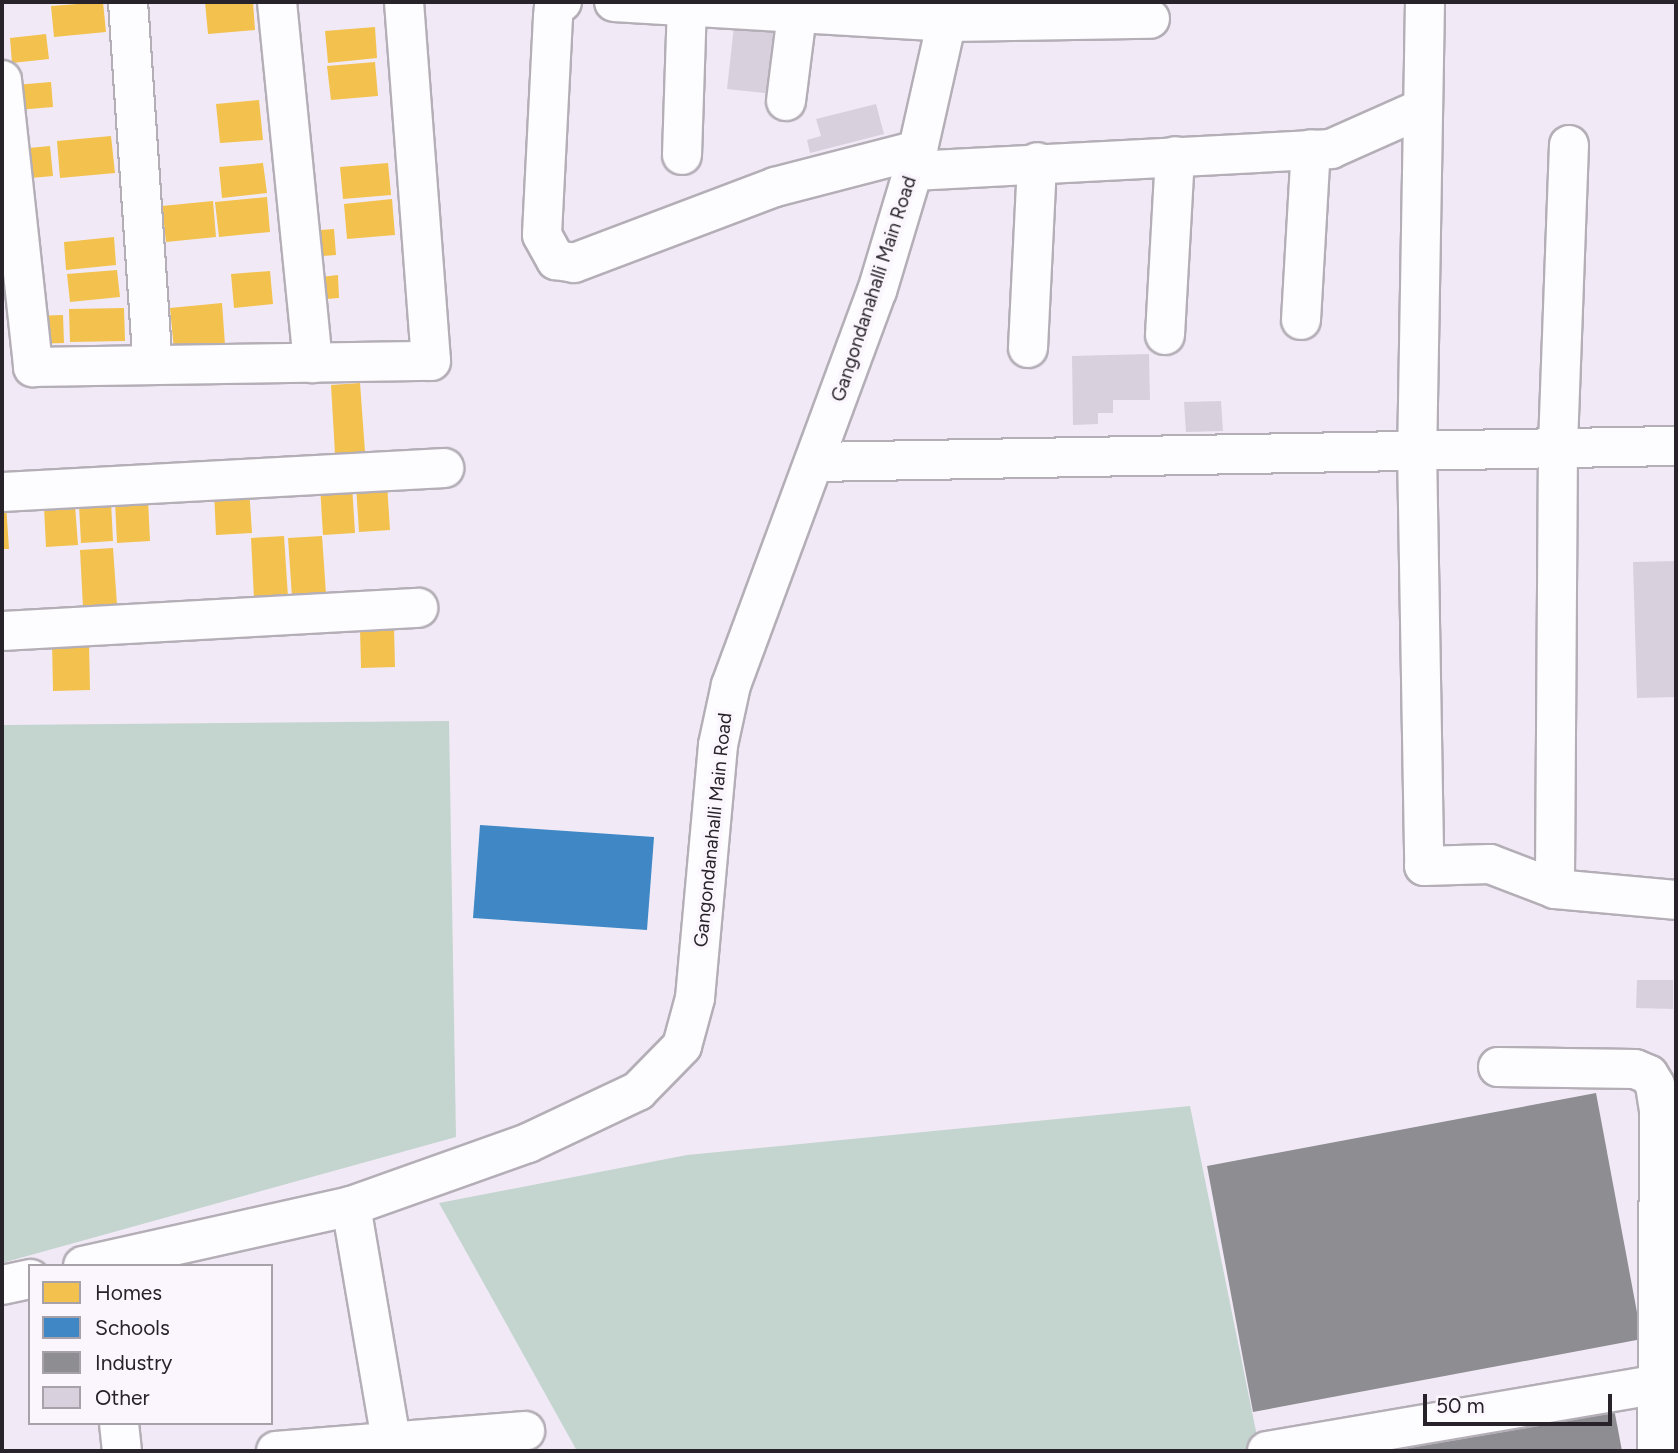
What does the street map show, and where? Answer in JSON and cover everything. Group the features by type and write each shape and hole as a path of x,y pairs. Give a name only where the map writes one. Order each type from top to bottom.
{"street":[{"path":"128,2 153,365"},
{"path":"277,2 313,363"},
{"path":"3,97 10,228 33,367 431,361 404,2"},
{"path":"562,2 554,6 553,17 541,235 556,260 574,263 775,187 916,160 1037,162 1331,149 1421,109"},
{"path":"614,2 797,14 950,12 1150,19"},
{"path":"1425,2 1417,449 1424,866 1490,864 1555,889 1676,900"},
{"path":"682,155 687,7"},
{"name":"Gangondanahalli Main Road","path":"96,1264 351,1206 528,1143 638,1091 682,1046 695,998 718,745 731,685 817,463 916,160 950,12"},
{"path":"786,101 797,14"},
{"path":"1555,889 1558,446 1569,145"},
{"path":"1301,320 1311,149"},
{"path":"1165,335 1175,156"},
{"path":"1028,348 1037,162"},
{"path":"817,463 1558,446 1676,446"},
{"path":"2,492 444,468"},
{"path":"2,631 418,608"},
{"path":"1499,1067 1635,1069 1649,1076 1655,1085 1660,1110 1657,1451"},
{"path":"351,1206 391,1440"},
{"path":"2,1285 28,1279"},
{"path":"1267,1451 1658,1384"},
{"path":"119,1425 122,1451"},
{"path":"276,1451 525,1431"}],"shaded area":[{"path":"449,721 456,1137 2,1263 2,725"},
{"path":"1190,1106 1260,1451 577,1451 439,1203 687,1155"}],"building: Homes":[{"path":"103,2 106,32 54,37 51,6"},
{"path":"205,2 253,2 255,30 208,34"},
{"path":"375,27 377,58 328,63 325,31"},
{"path":"46,34 49,59 12,63 10,38"},
{"path":"375,62 378,96 331,100 327,66"},
{"path":"51,82 53,107 17,110 15,85"},
{"path":"259,100 263,140 220,143 216,104"},
{"path":"111,136 115,173 60,178 57,141"},
{"path":"50,146 53,176 20,179 18,149"},
{"path":"263,163 267,193 222,198 219,167"},
{"path":"388,163 391,195 343,199 340,167"},
{"path":"267,197 270,232 219,237 215,202"},
{"path":"392,199 395,235 347,239 344,204"},
{"path":"213,201 216,237 166,242 162,206"},
{"path":"334,229 336,255 310,257 308,231"},
{"path":"114,237 116,265 66,270 64,242"},
{"path":"117,270 120,297 70,302 67,274"},
{"path":"270,271 273,304 234,308 231,274"},
{"path":"338,275 339,298 314,300 312,278"},
{"path":"222,303 225,345 174,350 170,308"},
{"path":"124,308 125,341 70,342 69,309"},
{"path":"63,315 64,343 32,344 31,316"},
{"path":"360,383 365,452 335,454 331,385"},
{"path":"387,483 390,530 359,532 356,485"},
{"path":"352,485 355,533 323,535 320,486"},
{"path":"249,488 252,533 216,535 214,491"},
{"path":"148,499 150,541 117,543 115,501"},
{"path":"111,502 113,541 81,543 79,505"},
{"path":"2,504 6,504 9,549 2,549"},
{"path":"75,505 78,545 46,547 44,507"},
{"path":"284,536 288,597 254,599 251,538"},
{"path":"322,536 326,594 292,597 288,538"},
{"path":"113,548 117,605 83,607 80,550"},
{"path":"394,627 395,667 361,668 360,628"},
{"path":"89,640 90,690 53,691 52,641"}],"building: Schools":[{"path":"480,825 654,837 647,930 473,918"}],"building: Industry":[{"path":"1596,1093 1642,1339 1253,1412 1207,1166"},
{"path":"1612,1398 1622,1451 1336,1451"}],"building: Other":[{"path":"734,26 781,31 774,94 727,89"},
{"path":"876,104 884,134 810,153 807,140 821,136 816,119"},
{"path":"1149,354 1150,400 1113,400 1113,413 1098,413 1098,424 1073,425 1072,356"},
{"path":"1221,401 1223,431 1186,432 1184,402"},
{"path":"1676,561 1676,697 1637,698 1633,562"},
{"path":"1637,980 1673,980 1673,1009 1636,1008"}]}
